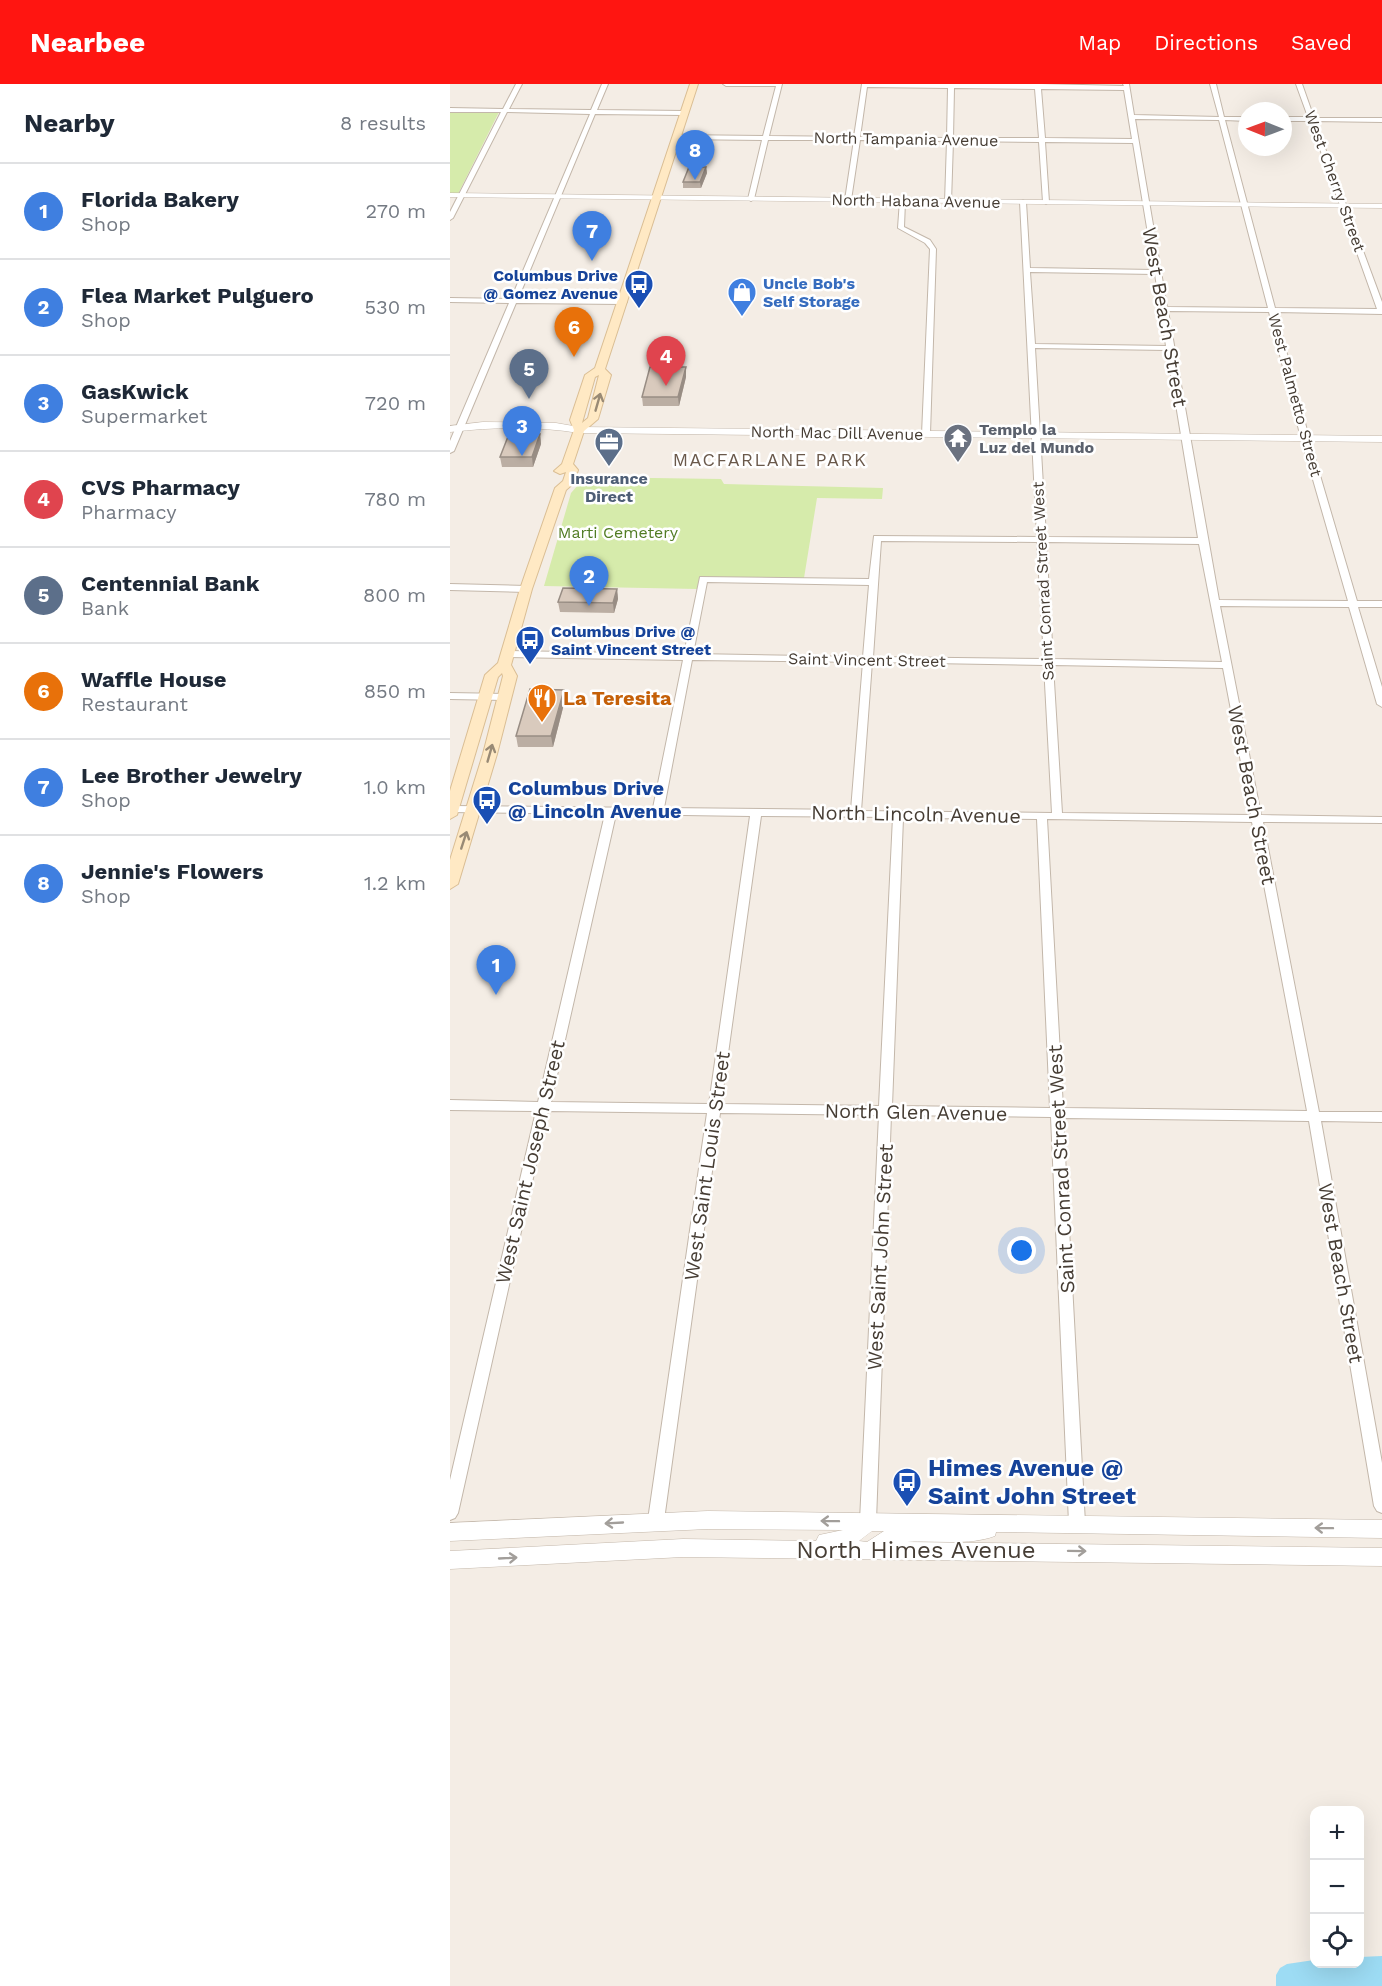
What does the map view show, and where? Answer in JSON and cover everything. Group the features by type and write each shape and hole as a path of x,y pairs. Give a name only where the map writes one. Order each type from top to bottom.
{"main road":[{"path":"579,430 575,420 590,375 600,370 694,84"},
{"path":"451,811 492,675 506,660 526,589 561,488 568,483 572,470 567,465 579,430 593,419 606,375 600,370"},
{"path":"450,884 505,697 510,676 506,660"}],"street":[{"path":"450,218 519,84"},
{"path":"450,451 455,429 515,300 605,84"},
{"path":"726,84 779,84 751,199"},
{"name":"West Palmetto Street","path":"1213,84 1305,438 1382,704"},
{"name":"West Cherry Street","path":"1299,84 1382,311"},
{"path":"848,200 865,85 1126,86"},
{"path":"948,202 951,85"},
{"path":"1038,85 1046,202"},
{"name":"West Beach Street","path":"1126,86 1203,541 1314,1116 1382,1506"},
{"path":"450,110 684,113"},
{"path":"1131,117 1238,119"},
{"path":"1292,119 1382,120"},
{"name":"North Tampania Avenue","path":"676,137 1136,141"},
{"name":"North Habana Avenue","path":"450,195 1382,206"},
{"path":"902,201 901,228 926,239 932,244 933,249 926,434"},
{"name":"Saint Conrad Street West","path":"1023,202 1057,816"},
{"path":"1027,270 1157,272"},
{"path":"450,300 623,302"},
{"path":"1164,309 1382,311"},
{"path":"1031,346 1170,348"},
{"name":"North Mac Dill Avenue","path":"455,429 481,433 546,434 579,430 1382,439"},
{"path":"856,813 877,538 1203,541"},
{"path":"658,811 703,579 874,582"},
{"path":"450,587 526,589"},
{"path":"1215,603 1382,604"},
{"name":"Saint Vincent Street","path":"506,660 688,658 1226,665"},
{"path":"450,696 505,697"},
{"name":"North Lincoln Avenue","path":"451,811 473,809 1382,820"},
{"name":"West Saint Joseph Street","path":"450,1513 610,811"},
{"name":"West Saint Louis Street","path":"656,1520 756,812"},
{"name":"West Saint John Street","path":"867,1521 898,814"},
{"name":"Saint Conrad Street West","path":"1042,816 1059,1114 1077,1523"},
{"name":"North Glen Avenue","path":"450,1105 1382,1117"},
{"name":"North Himes Avenue","path":"450,1532 656,1520 1382,1528"},
{"path":"683,1548 749,1539 836,1541 855,1534 867,1521"},
{"path":"871,1550 882,1539 903,1534 963,1534 1014,1523"},
{"name":"North Himes Avenue","path":"450,1560 683,1548 1382,1557"}],"green space":[{"path":"450,112 499,112 458,194 450,194"},
{"name":"Marti Cemetery","path":"585,477 721,479 724,484 883,488 882,499 817,498 804,578 700,577 697,589 544,586 571,493"}],"water":[{"path":"1382,1956 1382,1986 1276,1986 1276,1975 1280,1968 1287,1964 1310,1961 1310,1968 1364,1968 1364,1957"}],"building":[{"path":"689,167 706,167 700,182 683,182"},
{"path":"650,367 686,367 678,397 642,397"},
{"path":"509,434 540,434 532,457 500,457"},
{"path":"563,588 617,589 613,603 558,602"},
{"name":"La Teresita","path":"530,689 564,690 551,736 516,736"}],"place":[{"name":"Jennie's Flowers","path":"695,180"},
{"name":"Lee Brother Jewelry","path":"592,261"},
{"name":"Columbus Drive @ Gomez Avenue","path":"639,310"},
{"name":"Uncle Bob's Self Storage","path":"742,318"},
{"name":"Waffle House","path":"574,357"},
{"name":"CVS Pharmacy","path":"666,386"},
{"name":"Centennial Bank","path":"529,399"},
{"name":"GasKwick","path":"522,456"},
{"name":"Templo la Luz del Mundo","path":"958,464"},
{"name":"Insurance Direct","path":"609,468"},
{"name":"Flea Market Pulguero","path":"589,606"},
{"name":"Columbus Drive @ Saint Vincent Street","path":"530,666"},
{"name":"La Teresita","path":"542,724"},
{"name":"Columbus Drive @ Lincoln Avenue","path":"487,826"},
{"name":"Florida Bakery","path":"496,995"},
{"name":"Himes Avenue @ Saint John Street","path":"907,1508"}],"district":[{"name":"MACFARLANE PARK","path":"770,459"}]}
